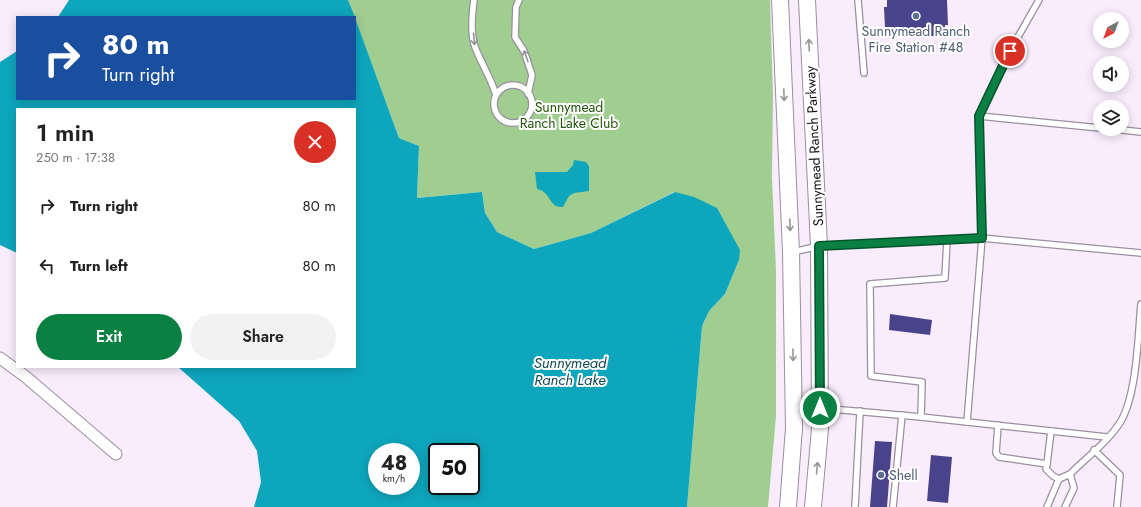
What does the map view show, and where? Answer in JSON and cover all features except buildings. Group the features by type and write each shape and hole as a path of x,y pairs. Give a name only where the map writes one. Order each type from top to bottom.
{"main road":[{"name":"Sunnymead Ranch Parkway","path":"780,0 791,252 794,428 788,507"},
{"name":"Sunnymead Ranch Parkway","path":"807,0 819,246 820,429 813,507"}],"street":[{"path":"0,358 26,377 116,454"}],"lane":[{"path":"474,0 472,16 475,46 496,95"},
{"path":"519,0 516,7 515,37 524,51 532,75 528,94"},
{"path":"858,0 864,73"},
{"path":"967,422 982,238 979,116 1010,51 1039,0"},
{"path":"514,85 525,90 531,100 529,113 525,118 514,122 501,119 497,114 494,102 496,95 503,87 514,85"},
{"path":"979,116 1093,127"},
{"path":"1129,131 1141,132"},
{"path":"791,252 819,246 982,238 1141,253"},
{"path":"921,417 922,382 871,376 870,284 945,278 947,240"},
{"path":"1047,507 1059,478 1070,474 1107,438 1121,420 1132,386 1141,304"},
{"path":"820,408 998,425 1107,438"},
{"path":"855,507 860,411"},
{"path":"893,507 902,415"},
{"path":"998,425 996,453 998,457 1047,464"},
{"path":"1051,431 1046,469 1059,478"},
{"path":"1094,450 1120,474 1117,507"},
{"path":"1065,507 1074,488 1070,474"}],"green space":[{"name":"Sunnymead Ranch Lake Club","path":"348,0 770,0 773,96 772,177 776,271 776,416 768,507 687,507 702,326 709,311 725,294 739,260 674,192 591,233 534,249 497,232 485,213 482,192 417,198 419,146 399,138 356,22 356,16 354,16"}],"water":[{"path":"69,0 348,0 355,16 59,16"},
{"name":"Sunnymead Ranch Lake","path":"356,21 399,138 419,146 417,198 482,192 485,213 497,232 534,249 591,233 675,192 694,197 717,208 740,250 739,260 725,294 709,311 702,326 687,507 254,507 261,482 257,451 239,421 179,368 356,368 356,108 16,108 16,253 0,245 0,62 16,52 16,100 356,100"},
{"path":"574,160 586,162 589,166 589,191 574,193 569,196 563,207 558,207 552,203 545,193 537,189 535,172 567,172 573,165"}],"place":[{"name":"Sunnymead Ranch Fire Station #48","path":"916,16"},
{"name":"Shell","path":"881,475"}],"route":[{"path":"820,408 819,246 982,238 979,116 1010,51"}]}
